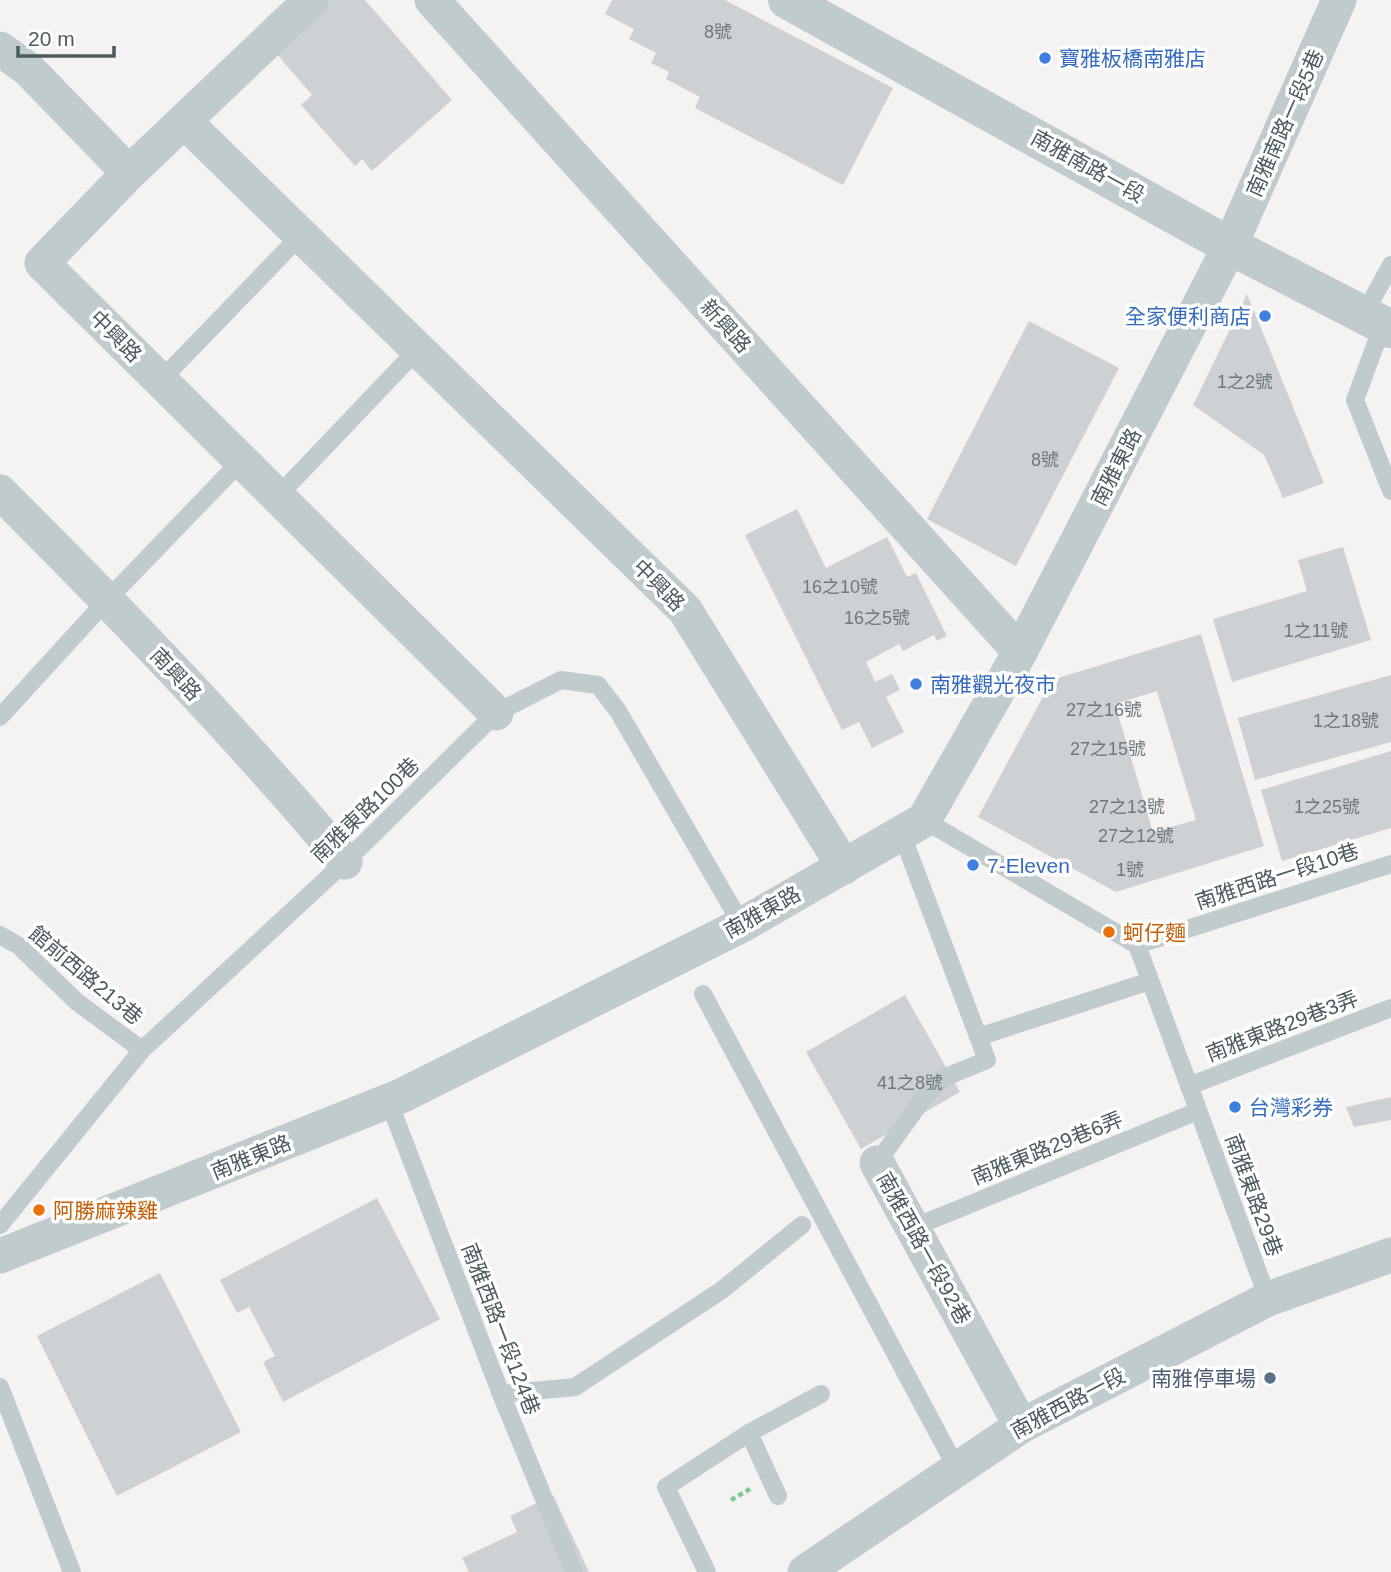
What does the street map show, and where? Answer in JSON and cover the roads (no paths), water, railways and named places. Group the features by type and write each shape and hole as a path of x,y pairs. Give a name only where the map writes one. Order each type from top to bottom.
{"street":[{"path":"184,121 311,0"},
{"name":"新興路","path":"432,0 1020,652"},
{"name":"南雅南路一段5巷","path":"1230,246 1339,0"},
{"name":"南雅南路一段","path":"809,5 1230,246 1379,322"},
{"path":"0,48 28,69 129,173"},
{"name":"中興路","path":"496,713 43,263 129,173 184,121 685,610 844,867"},
{"name":"南雅東路","path":"0,1256 389,1102 742,925 912,826 1020,652 1230,246"},
{"name":"南興路","path":"0,492 107,600 294,802 345,862"},
{"name":"南雅西路一段92巷","path":"877,1163 1021,1426"},
{"name":"南雅西路一段","path":"804,1572 1021,1426 1268,1299 1391,1255"}],"lane":[{"path":"161,380 301,235"},
{"path":"1391,265 1379,322 1356,400 1391,491"},
{"path":"278,496 418,349"},
{"path":"0,717 107,600 241,461"},
{"name":"南雅東路100巷","path":"0,1225 142,1051 345,862 496,713 561,680 598,685 618,710 742,925"},
{"path":"912,826 1137,945"},
{"name":"南雅西路一段92巷","path":"877,1163 925,1096 943,1078 987,1060 912,826"},
{"name":"南雅西路一段10巷","path":"1137,945 1391,864"},
{"name":"館前西路213巷","path":"0,935 19,946 77,1002 142,1051"},
{"name":"南雅東路29巷","path":"1137,945 1268,1299"},
{"path":"978,1037 1150,981"},
{"path":"704,994 957,1469"},
{"name":"南雅東路29巷3弄","path":"1189,1086 1391,1008"},
{"name":"南雅西路一段124巷","path":"389,1102 501,1394 574,1572"},
{"name":"南雅東路29巷6弄","path":"912,1227 1198,1111"},
{"path":"501,1394 575,1387 722,1290 802,1225"},
{"path":"0,1387 72,1572"},
{"path":"707,1572 666,1487 749,1433 821,1394"},
{"path":"749,1433 778,1496"}],"place":[{"name":"寶雅板橋南雅店","path":"1045,58"},
{"name":"全家便利商店","path":"1265,316"},
{"name":"南雅觀光夜市","path":"916,684"},
{"name":"7-Eleven","path":"973,865"},
{"name":"蚵仔麵","path":"1109,932"},
{"name":"台灣彩券","path":"1235,1107"},
{"name":"阿勝麻辣雞","path":"39,1210"},
{"name":"南雅停車場","path":"1270,1378"}]}
